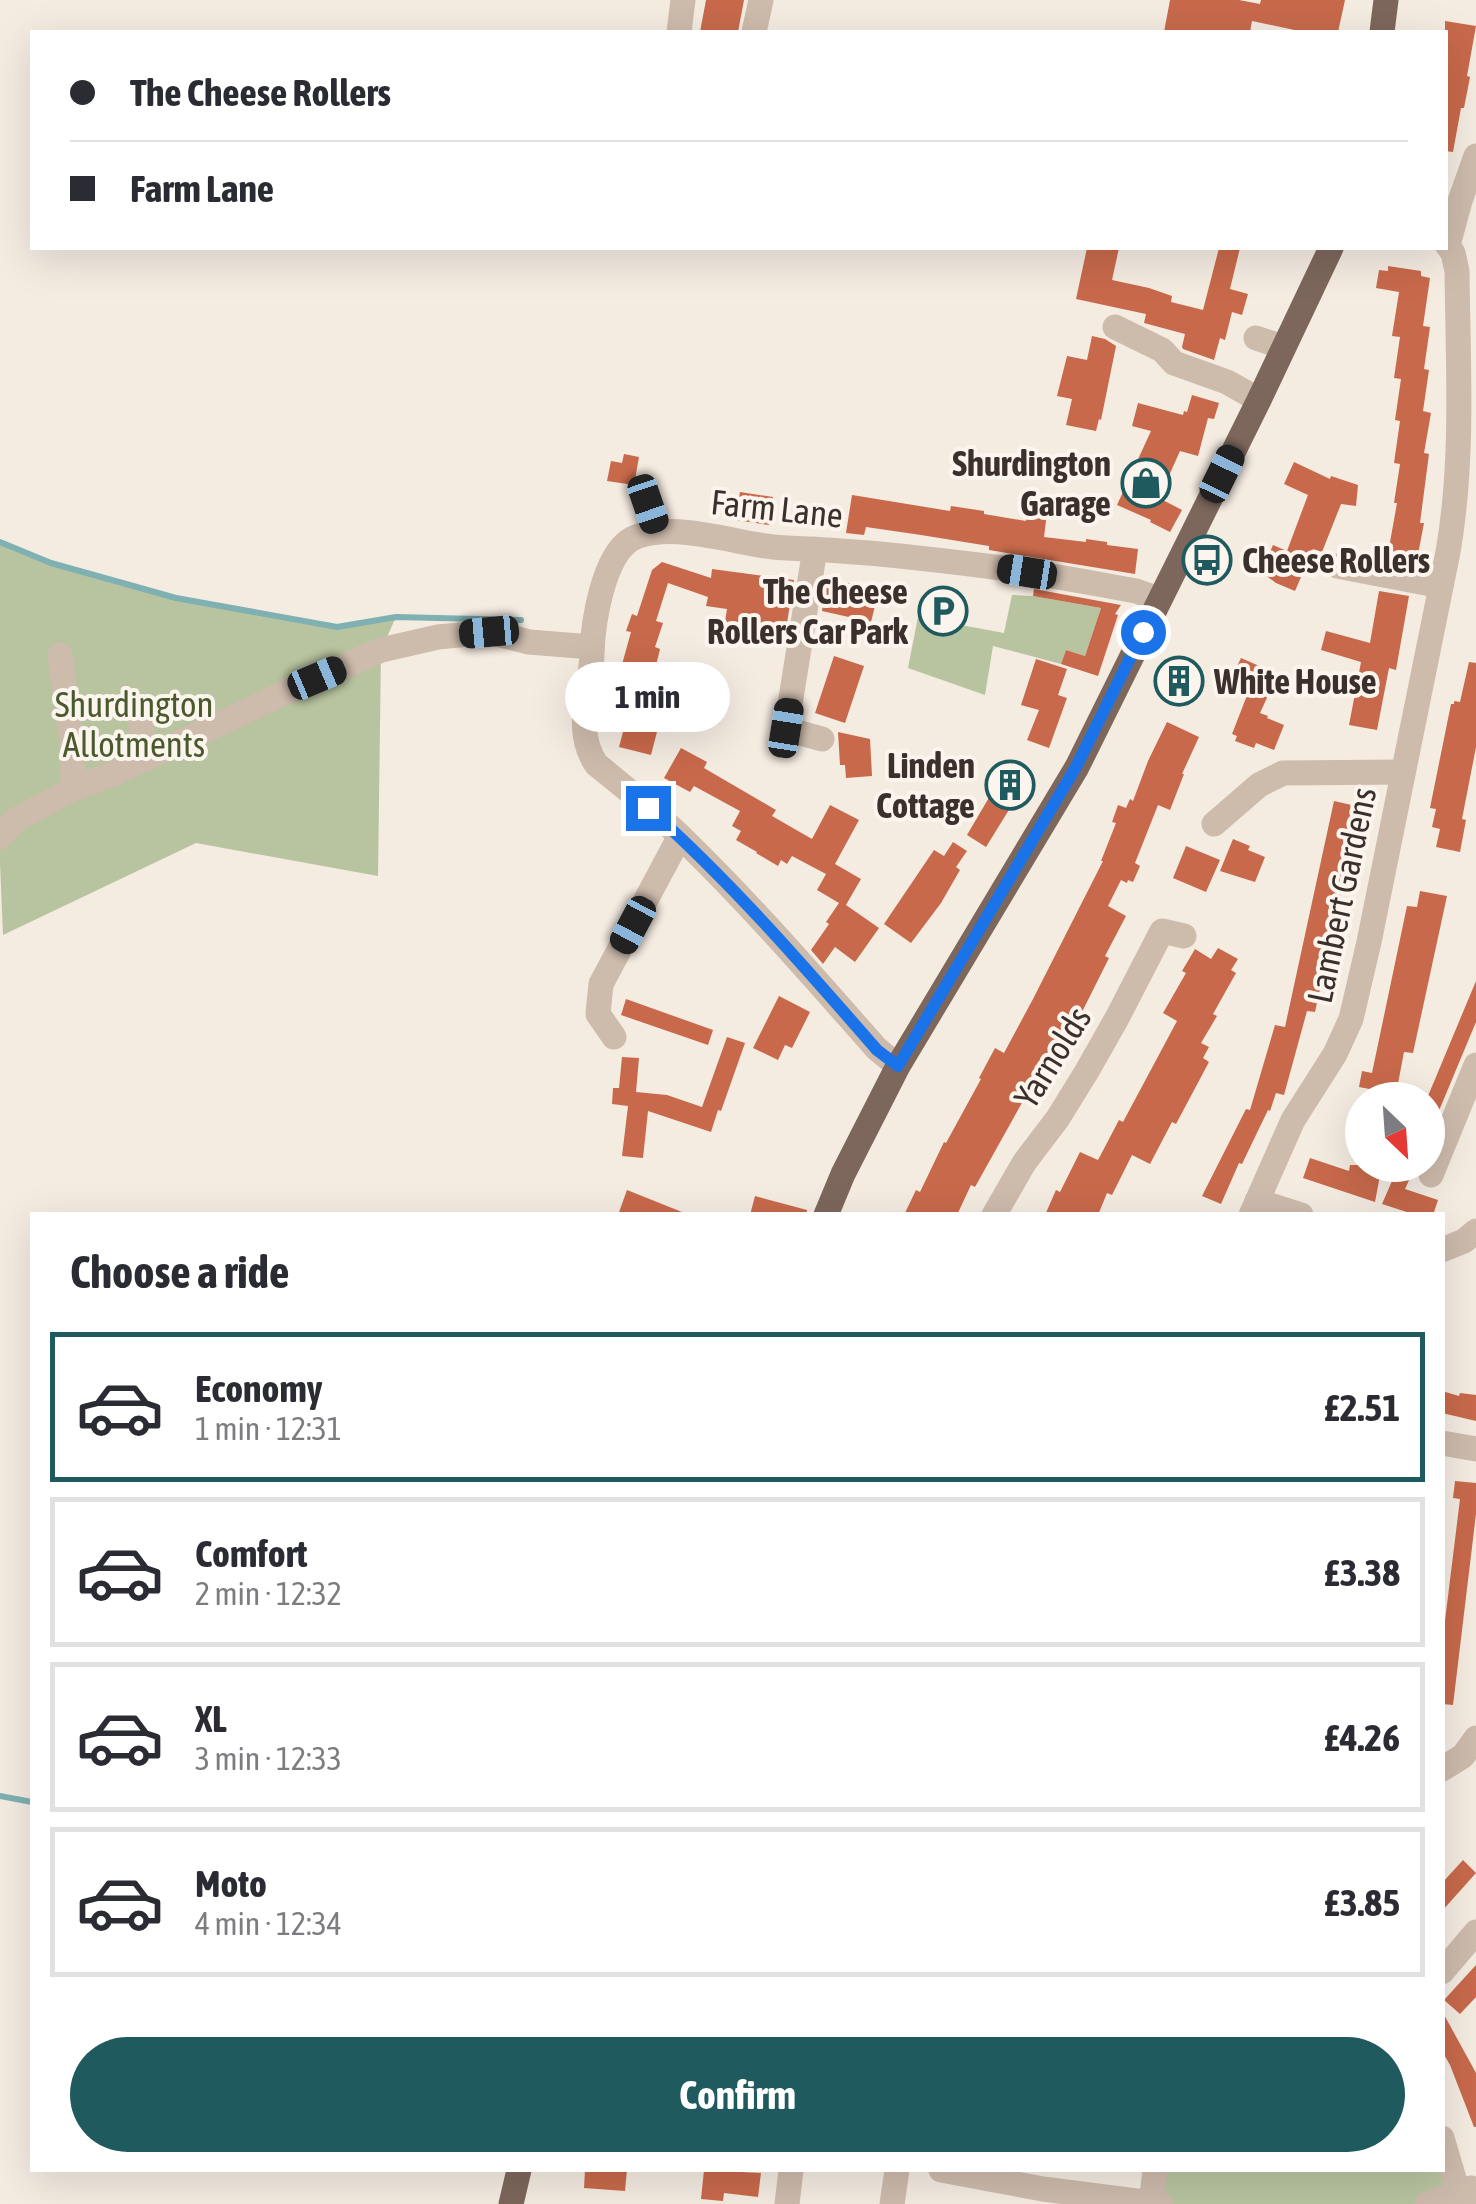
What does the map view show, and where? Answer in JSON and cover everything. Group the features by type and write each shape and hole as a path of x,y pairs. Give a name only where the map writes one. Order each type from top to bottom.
{"main road":[{"path":"1382,30 1386,0"},
{"path":"827,1212 898,1066 1076,767 1330,250"},
{"path":"511,2204 519,2172"}],"street":[{"path":"679,30 684,0"},
{"path":"754,30 760,0"},
{"path":"1448,237 1476,156"},
{"name":"Lambert Gardens","path":"1254,1208 1293,1120 1335,1054 1351,1020 1441,586 1466,515 1458,429 1457,272 1456,260 1448,246"},
{"path":"1115,327 1162,350 1174,363 1227,382 1259,400"},
{"path":"1256,338 1283,347"},
{"path":"648,504 658,532"},
{"name":"Farm Lane","path":"898,1066 877,1050 680,836 590,755 584,725 592,646 612,558 637,537 672,532 1116,588 1159,599"},
{"path":"815,550 786,728 822,739"},
{"path":"1337,566 1441,586"},
{"path":"0,837 15,820 74,789 381,650 438,637 489,632 529,642 592,646"},
{"path":"60,656 73,750 74,789"},
{"path":"138,708 146,759"},
{"path":"1214,824 1259,784 1283,772 1404,772"},
{"path":"614,1037 598,1014 601,984 680,836"},
{"name":"Yarnolds","path":"996,1212 1087,1070 1161,930"},
{"path":"1445,1140 1476,1064"},
{"path":"1254,1208 1281,1212"},
{"path":"1445,1249 1476,1231"},
{"path":"1445,1444 1476,1449"},
{"path":"1445,1767 1463,1756 1476,1738"},
{"path":"1445,1968 1476,1932"},
{"path":"1428,2204 1469,2194 1445,2144"},
{"path":"787,2204 790,2172"},
{"path":"892,2204 897,2172"},
{"path":"951,2172 1106,2202 1160,2204"},
{"path":"1151,2203 1155,2172"}],"green space":[{"name":"Shurdington Allotments","path":"0,541 51,563 176,598 336,627 396,617 381,650 378,876 196,843 3,935"},
{"path":"1012,595 1101,608 1085,656 1066,650 1061,664 993,646 985,695 908,668 918,617 1004,633"},
{"path":"1155,2172 1443,2172 1458,2192 1427,2204 1107,2204 1151,2203"}],"building":[{"path":"706,0 744,0 738,30 700,30"},
{"path":"1170,0 1239,0 1260,4 1261,0 1345,0 1338,30 1295,30 1252,21 1250,30 1164,30"},
{"path":"1445,21 1476,26 1467,76 1470,77 1453,152 1448,151"},
{"path":"1087,250 1119,250 1112,280 1149,288 1172,296 1171,302 1203,310 1218,250 1240,250 1230,289 1248,294 1242,315 1232,312 1225,340 1220,338 1214,360 1183,349 1185,334 1144,323 1146,314 1076,299"},
{"path":"1388,266 1421,271 1421,276 1430,278 1423,326 1430,327 1423,411 1431,413 1424,453 1429,454 1420,523 1424,523 1416,565 1387,559 1397,503 1400,464 1394,463 1400,421 1395,420 1401,379 1394,378 1400,337 1392,336 1399,292 1376,288 1379,270 1388,271"},
{"path":"1092,336 1116,346 1096,431 1066,425 1072,399 1057,396 1067,356 1087,360"},
{"path":"1192,395 1219,403 1214,419 1208,418 1198,456 1180,451 1159,498 1182,510 1170,532 1117,505 1151,431 1132,426 1138,403 1183,415"},
{"path":"624,454 639,457 634,485 607,481 611,461 622,463"},
{"path":"1294,462 1330,479 1331,476 1358,485 1356,506 1341,504 1322,552 1313,549 1295,591 1261,572 1273,545 1287,551 1308,495 1284,484"},
{"path":"740,492 773,497 769,525 736,520"},
{"path":"852,495 950,511 951,506 1026,521 1028,511 1047,513 1044,537 1086,539 1138,549 1135,574 866,527 864,535 846,533"},
{"path":"662,562 711,578 712,569 794,580 785,635 743,626 740,643 722,640 727,609 706,606 708,597 668,583 656,621 663,623 655,647 660,649 652,682 660,684 650,720 649,730 657,732 651,755 619,747 629,709 620,707 630,670 621,668 632,614 637,616 652,570"},
{"path":"827,578 878,594 871,622 822,611"},
{"path":"1034,589 1121,605 1098,676 1061,664 1066,650 1085,656 1101,608 1033,596"},
{"path":"1379,591 1409,596 1396,670 1389,668 1377,730 1349,725 1361,662 1321,650 1326,631 1370,643"},
{"path":"834,656 864,666 845,723 815,713"},
{"path":"1241,658 1278,674 1260,713 1284,725 1274,750 1235,741 1237,736 1232,734 1246,698 1226,689"},
{"path":"1036,659 1067,669 1058,695 1067,698 1049,748 1027,740 1039,710 1021,705"},
{"name":"White House","path":"1181,659 1199,672 1177,702 1159,690"},
{"path":"1469,662 1476,663 1476,747 1460,852 1436,847 1440,829 1432,827 1436,809 1430,808 1451,704 1460,702"},
{"path":"1167,722 1199,737 1170,810 1158,805 1135,863 1140,866 1133,882 1121,880 1108,906 1126,916 1077,1022 1027,1103 1023,1101 958,1212 905,1212 916,1190 920,1192 995,1048 1004,1053 1103,861 1118,805 1126,808 1130,799 1133,801"},
{"path":"838,732 870,739 872,776 846,778 845,765 840,765"},
{"path":"681,748 707,762 704,768 776,810 772,816 812,839 830,805 859,820 835,864 861,879 846,905 879,928 855,962 835,947 823,964 811,950 839,903 817,890 826,874 792,856 787,864 781,860 778,866 756,853 736,840 741,831 732,826 740,811 694,786 690,792 664,778"},
{"path":"1007,767 1028,779 986,847 967,835"},
{"path":"1334,801 1356,806 1352,824 1359,826 1349,870 1355,871 1352,887 1343,885 1336,916 1344,918 1337,950 1329,948 1315,1012 1307,1011 1284,1095 1276,1093 1221,1204 1202,1196 1246,1109 1250,1110 1275,1025 1285,1027"},
{"path":"1233,839 1265,857 1255,882 1220,871"},
{"path":"953,842 967,851 956,867 960,870 911,943 884,924 934,850 944,856"},
{"path":"1186,846 1220,860 1206,892 1173,878"},
{"path":"1420,891 1447,896 1413,1053 1404,1052 1398,1082 1360,1082 1362,1071 1372,1073 1407,906 1417,907"},
{"path":"1218,948 1238,959 1231,970 1236,973 1201,1043 1209,1047 1203,1058 1209,1062 1150,1164 1132,1155 1099,1212 1046,1212 1080,1152 1098,1160 1119,1120 1123,1122 1177,1021 1163,1013 1195,949 1211,959"},
{"path":"1476,981 1476,1022 1445,1096 1445,1082 1434,1082"},
{"path":"779,996 810,1012 792,1048 785,1045 778,1060 753,1048"},
{"path":"626,999 713,1030 708,1045 621,1015"},
{"path":"727,1037 745,1043 711,1132 648,1111 643,1158 622,1156 628,1106 612,1104 613,1088 619,1088 622,1057 639,1058 636,1092 667,1095 702,1107"},
{"path":"1310,1158 1345,1170 1345,1182 1379,1182 1375,1202 1303,1178"},
{"path":"1392,1182 1408,1182 1405,1189 1438,1200 1434,1212 1407,1212 1382,1204"},
{"path":"627,1190 682,1212 619,1212"},
{"path":"755,1196 807,1210 807,1212 751,1212"},
{"path":"1445,1392 1476,1395 1476,1421 1445,1414"},
{"path":"1455,1481 1476,1483 1476,1514 1453,1705 1445,1704 1445,1621 1460,1499 1453,1498"},
{"path":"1463,1860 1476,1873 1445,1908 1445,1880"},
{"path":"1476,1965 1476,1997 1460,2014 1445,1999"},
{"path":"1445,2016 1476,2073 1476,2127 1474,2127 1445,2056"},
{"path":"585,2172 627,2172 625,2191 584,2188"},
{"path":"704,2172 761,2173 758,2197 724,2193 723,2201 701,2199"}],"waterway":[{"path":"0,542 51,563 176,598 337,627 396,617 521,620"},
{"path":"0,1796 30,1802"}],"place":[{"name":"Shurdington Garage","path":"1146,483"},
{"name":"Cheese Rollers","path":"1207,560"},
{"name":"The Cheese Rollers Car Park","path":"943,611"},
{"name":"White House","path":"1179,681"},
{"name":"Linden Cottage","path":"1010,785"}],"route":[{"path":"648,808 706,862 877,1050 898,1066 1076,767 1143,632"}]}
